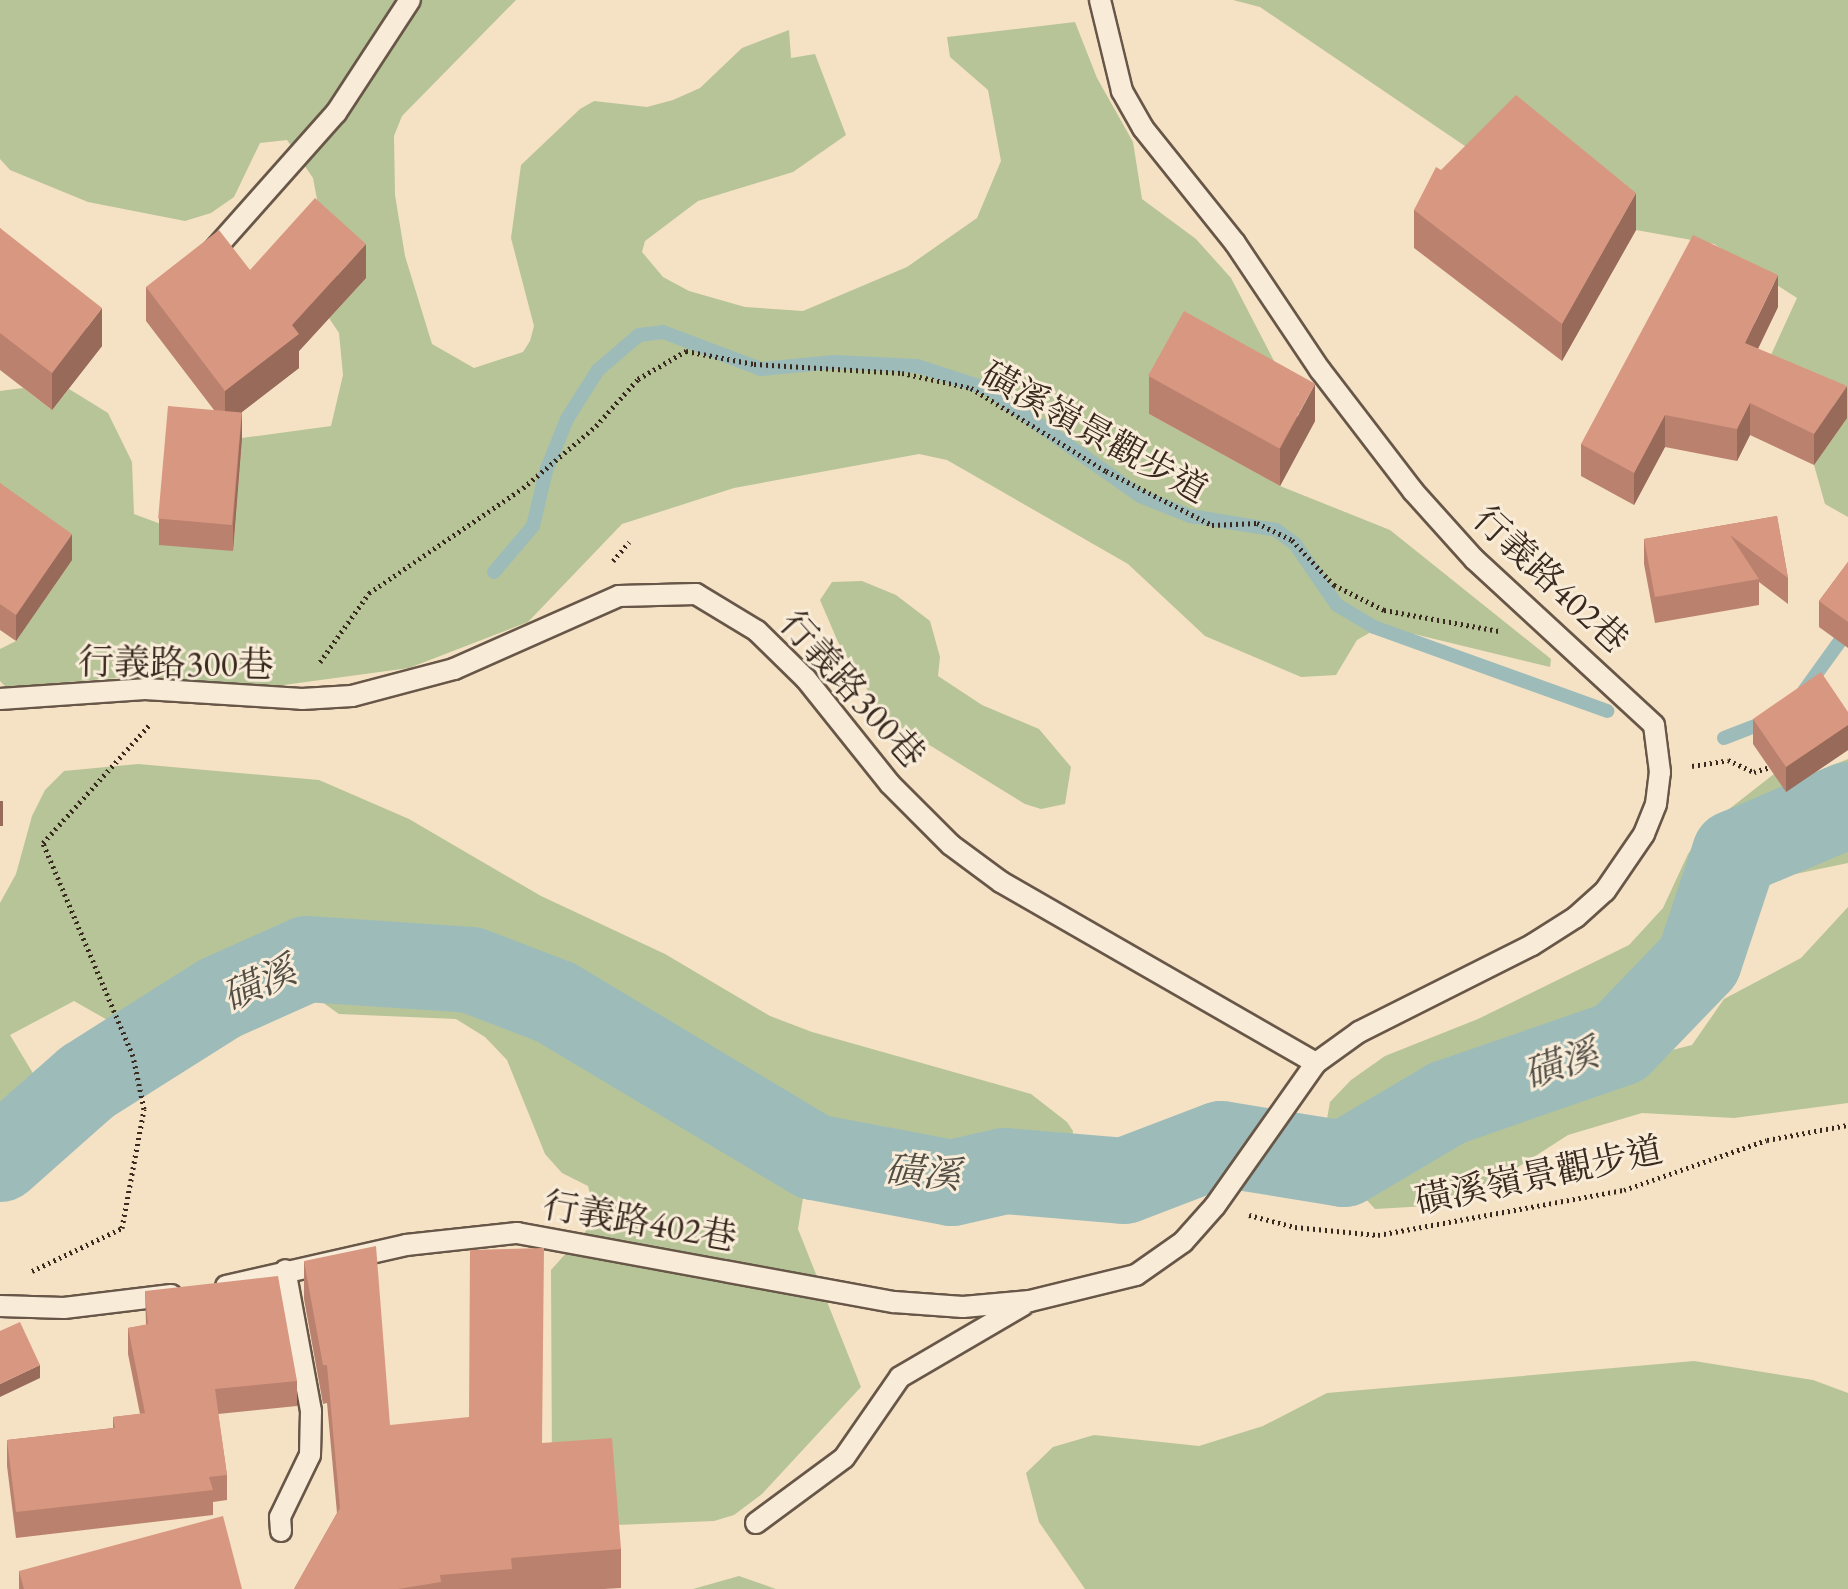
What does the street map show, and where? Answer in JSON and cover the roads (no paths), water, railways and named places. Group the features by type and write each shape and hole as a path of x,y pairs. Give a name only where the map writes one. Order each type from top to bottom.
{"lane":[{"path":"183,271 209,256 336,113 410,0"},
{"name":"行義路402巷","path":"0,1306 64,1308 195,1292 406,1245 517,1233 894,1302 963,1307 1030,1301 1136,1275 1183,1242 1215,1206 1316,1063 1359,1032 1532,945 1576,917 1605,891 1644,834 1656,804 1659,744 1646,714 1474,559 1413,491 1320,370 1235,243 1143,128 1122,91 1100,0"},
{"name":"行義路300巷","path":"0,699 100,690 180,690 302,699 388,690 424,679 619,596 696,594 728,610 777,650 890,784 951,845 1001,882 1316,1063"},
{"path":"281,1531 280,1517 310,1455 311,1411 285,1270"},
{"path":"756,1523 844,1458 900,1377 1030,1301"}],"waterway":[{"path":"494,572 533,526 546,471 567,419 598,370 639,335 663,332 761,369 835,362 917,366 988,389 1140,496 1190,516 1276,530 1295,544 1337,605 1374,627 1607,711"},
{"path":"1804,691 1848,630"},
{"path":"1724,738 1768,721"},
{"name":"磺溪","path":"0,1159 87,1082 220,998 307,959 471,970 555,1002 814,1157 952,1183 1005,1171 1124,1181 1221,1144 1344,1164 1447,1103 1620,1043 1699,961 1735,853 1848,805"}]}
